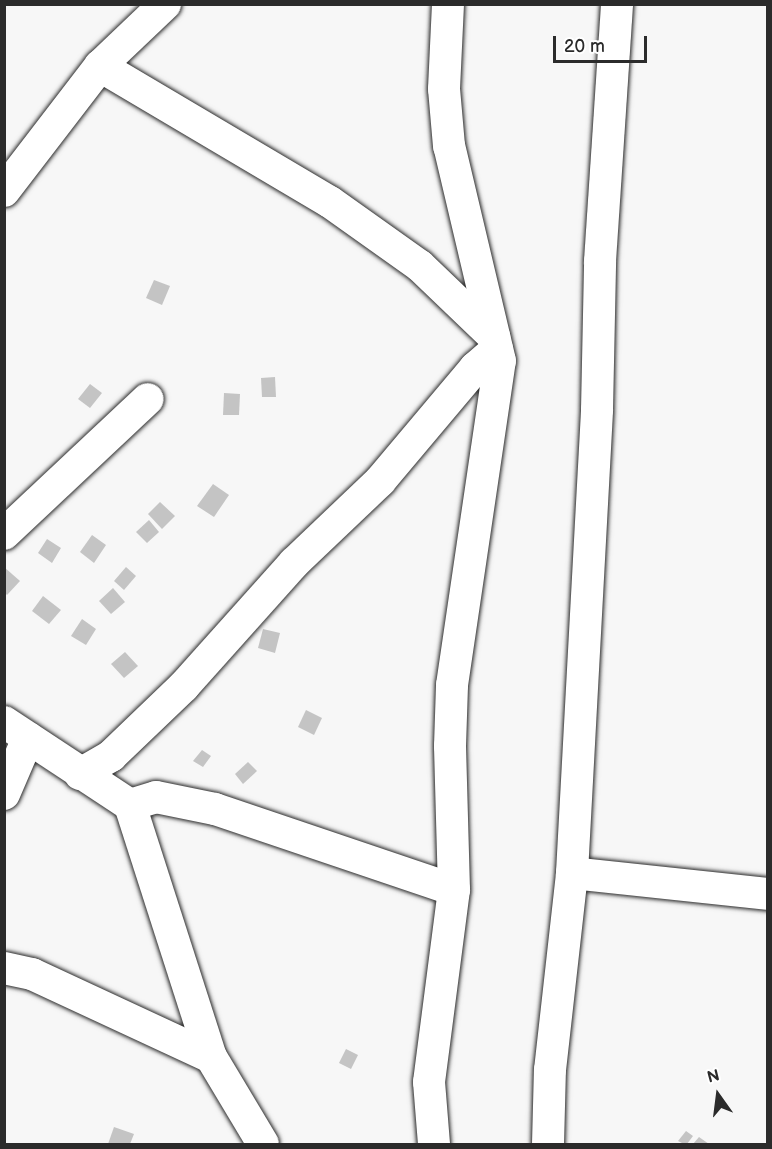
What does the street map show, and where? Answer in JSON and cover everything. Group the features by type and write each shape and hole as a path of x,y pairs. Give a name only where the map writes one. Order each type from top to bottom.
{"street":[{"path":"4,190 100,66 165,4"},
{"path":"434,1144 429,1082 454,890 450,746 452,685 500,361 449,146 444,89 448,4"},
{"path":"548,1144 550,1070 572,873 597,410 600,261 617,4"},
{"path":"100,66 330,202 420,266 495,343"},
{"path":"80,774 111,756 184,686 294,563 380,481 495,343"},
{"path":"4,534 147,399"},
{"path":"4,794 16,730 130,805 211,1057 263,1144"},
{"path":"130,805 156,797 215,809 454,890"},
{"path":"572,873 768,894"},
{"path":"4,968 32,974 211,1057"}],"building":[{"path":"154,280 170,286 162,305 146,298"},
{"path":"275,377 276,397 262,397 261,378"},
{"path":"90,384 102,393 90,408 78,399"},
{"path":"224,393 240,394 239,415 223,415"},
{"path":"213,484 229,495 214,517 197,506"},
{"path":"160,502 175,516 162,529 148,514"},
{"path":"149,520 159,532 147,543 136,532"},
{"path":"92,535 106,545 94,563 80,552"},
{"path":"47,539 61,548 52,563 38,553"},
{"path":"4,567 20,581 7,595 4,592"},
{"path":"126,567 136,576 124,590 114,581"},
{"path":"113,588 125,602 111,614 99,601"},
{"path":"43,596 61,610 49,624 32,611"},
{"path":"82,619 96,629 86,645 71,636"},
{"path":"263,629 280,633 275,653 258,648"},
{"path":"125,652 138,666 124,678 111,664"},
{"path":"306,710 322,718 314,735 298,727"},
{"path":"202,750 211,756 203,767 193,761"},
{"path":"248,762 257,771 243,784 235,774"},
{"path":"346,1049 358,1055 351,1069 339,1063"},
{"path":"114,1127 134,1134 130,1144 108,1144"},
{"path":"686,1131 693,1136 687,1144 684,1144 678,1141"},
{"path":"699,1137 709,1144 693,1144"}]}
